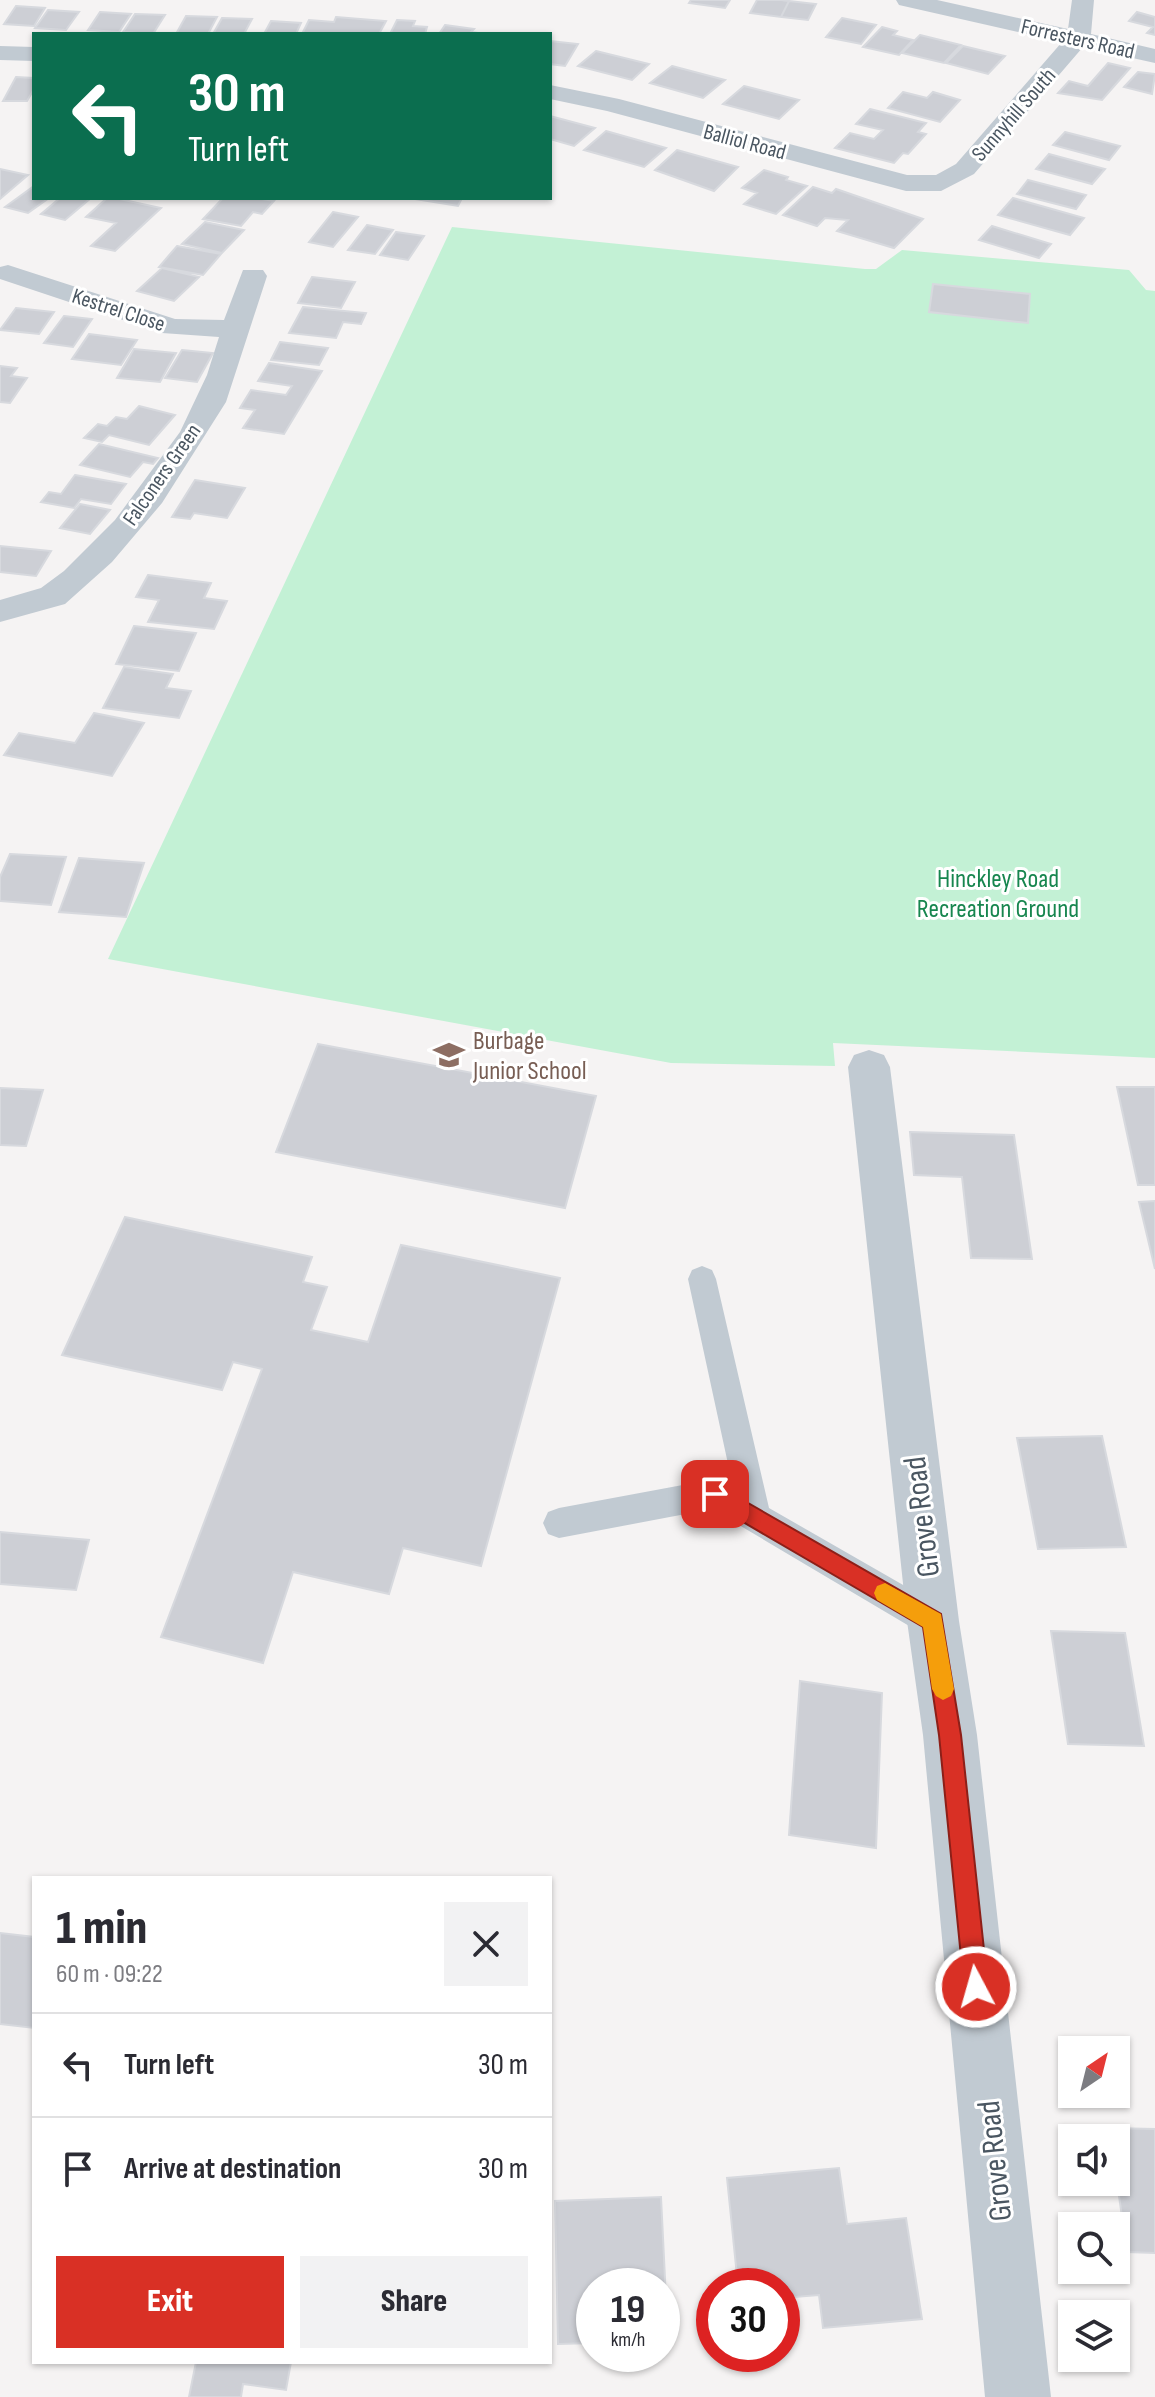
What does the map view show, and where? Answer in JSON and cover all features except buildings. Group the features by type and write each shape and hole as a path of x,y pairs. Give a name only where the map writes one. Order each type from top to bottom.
{"street":[{"name":"Forresters Road","path":"907,0 1155,56"},
{"path":"1079,37 1083,0"},
{"name":"Sunnyhill South","path":"941,183 965,169 1079,37"},
{"path":"0,53 32,54"},
{"name":"Balliol Road","path":"552,92 610,104 906,183 941,183"},
{"name":"Kestrel Close","path":"26,250 4,276 172,327 233,329"},
{"name":"Falconers Green","path":"0,611 51,598 104,552 143,504 195,430 222,377 233,329 253,276"},
{"name":"Grove Road","path":"869,1067 933,1621 950,1735 1018,2397"}],"lane":[{"path":"702,1279 755,1517"},
{"path":"559,1523 715,1494 933,1621"}],"green space":[{"name":"Hinckley Road Recreation Ground","path":"452,227 865,269 876,269 902,250 1129,270 1146,290 1155,291 1155,1058 833,1043 835,1066 671,1063 108,959"}],"slow traffic":[{"path":"885,1593 933,1621 943,1689"}],"place":[{"name":"Burbage Junior School","path":"449,1055"}],"route":[{"path":"715,1494 933,1621 950,1735 976,1987"}]}
